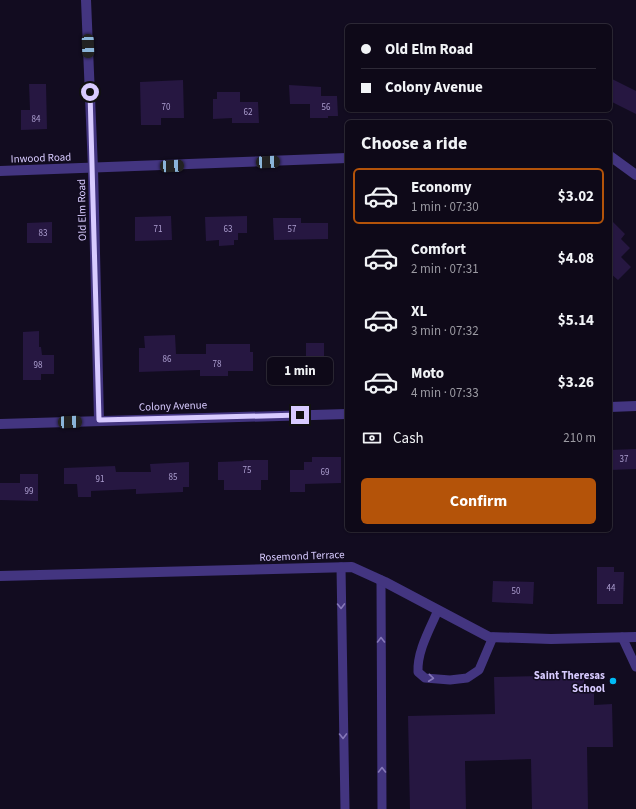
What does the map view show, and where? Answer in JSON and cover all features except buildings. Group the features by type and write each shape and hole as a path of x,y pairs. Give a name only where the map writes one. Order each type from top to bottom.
{"street":[{"name":"Old Elm Road","path":"86,0 93,169 99,420"},
{"path":"612,157 636,175"},
{"name":"Inwood Road","path":"0,171 93,169 345,158"},
{"path":"612,407 636,406"},
{"name":"Colony Avenue","path":"0,424 345,414"},
{"name":"Rosemond Terrace","path":"0,576 352,567 381,580 489,637 551,639 636,637"}],"lane":[{"path":"341,567 345,809"},
{"path":"381,580 382,809"},
{"path":"438,610 424,644 418,664 418,672 425,678 467,678 479,670 493,637"},
{"path":"622,637 636,667"}],"place":[{"name":"Saint Theresas School","path":"613,681"}],"route":[{"path":"90,92 99,420 300,415"}]}
